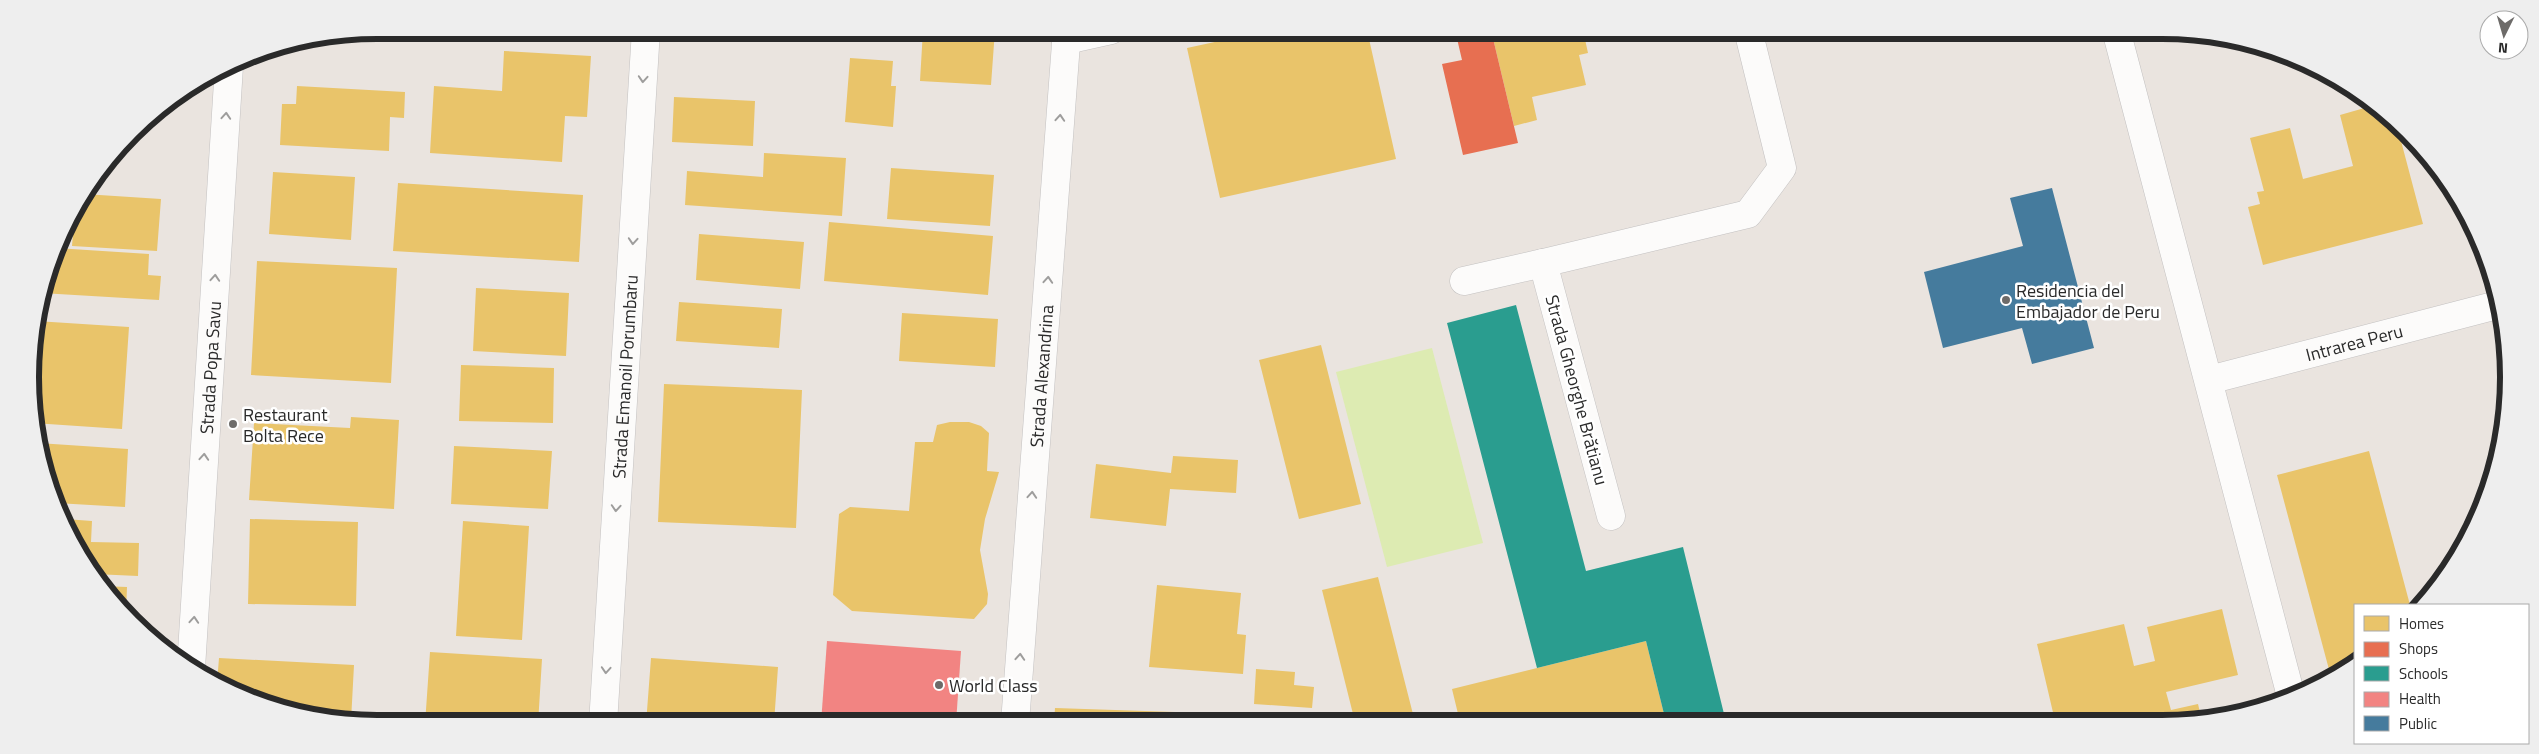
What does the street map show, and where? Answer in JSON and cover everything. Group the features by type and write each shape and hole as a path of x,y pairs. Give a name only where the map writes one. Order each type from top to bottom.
{"street":[{"name":"Strada Emanoil Porumbaru","path":"604,715 645,39"},
{"name":"Strada Alexandrina","path":"1016,715 1066,39"},
{"path":"1464,281 1748,214 1782,168 1750,39"},
{"path":"2118,39 2290,690"},
{"name":"Strada Popa Savu","path":"191,659 229,73"},
{"name":"Strada Gheorghe Brătianu","path":"1543,263 1610,516"},
{"name":"Intrarea Peru","path":"2209,380 2493,306"}],"green space":[{"path":"1432,348 1483,543 1387,567 1336,372"}],"building: Homes":[{"path":"922,39 994,39 991,85 920,81"},
{"path":"1228,39 1369,39 1396,159 1220,198 1187,48"},
{"path":"1493,39 1585,39 1588,53 1579,55 1586,85 1532,97 1537,120 1514,126"},
{"path":"504,51 591,56 587,117 565,116 562,162 430,153 434,86 502,91"},
{"path":"850,58 893,61 891,86 896,86 893,127 845,122"},
{"path":"297,86 405,92 404,118 390,117 389,151 280,145 282,104 296,104"},
{"path":"674,97 755,101 753,146 672,142"},
{"path":"2366,108 2400,137 2423,224 2263,265 2248,207 2260,204 2257,192 2264,191 2250,138 2290,128 2303,179 2353,166 2340,115"},
{"path":"764,153 846,158 842,216 685,205 687,171 763,177"},
{"path":"891,168 994,175 990,226 887,219"},
{"path":"273,172 355,177 351,240 269,234"},
{"path":"398,183 583,195 579,262 393,251"},
{"path":"92,195 161,199 157,251 72,246 73,228"},
{"path":"829,222 993,236 988,295 824,281"},
{"path":"699,234 804,242 800,289 696,280"},
{"path":"64,249 149,254 148,275 161,276 159,300 49,293"},
{"path":"257,261 397,268 391,383 251,375"},
{"path":"476,288 569,293 566,356 473,351"},
{"path":"679,302 782,309 779,348 676,341"},
{"path":"902,313 998,319 995,367 899,361"},
{"path":"44,321 129,327 122,429 42,424 39,399 39,355"},
{"path":"1321,345 1361,504 1299,519 1259,360"},
{"path":"461,365 554,368 553,423 459,421"},
{"path":"664,384 802,390 796,528 658,522"},
{"path":"351,417 399,420 394,509 249,500 254,423 350,428"},
{"path":"950,422 969,422 981,426 989,433 987,471 999,472 985,519 980,550 988,594 987,604 974,619 852,611 833,595 839,514 850,507 909,511 915,442 933,442 937,425"},
{"path":"45,443 128,449 125,507 63,503 50,465"},
{"path":"454,446 552,451 548,509 451,504"},
{"path":"2369,451 2410,604 2354,604 2354,655 2329,671 2277,475"},
{"path":"1173,456 1238,460 1236,493 1170,489 1166,526 1090,518 1096,464 1171,473"},
{"path":"70,519 92,521 91,542 139,543 138,576 103,574 84,546"},
{"path":"250,519 358,522 356,606 248,604"},
{"path":"463,521 529,526 522,640 456,636"},
{"path":"1378,577 1413,715 1353,715 1322,590"},
{"path":"1157,585 1241,593 1237,634 1246,635 1243,674 1149,667"},
{"path":"112,586 127,587 126,604"},
{"path":"2222,609 2238,675 2166,692 2171,710 2198,704 2200,713 2184,715 2122,715 2121,712 2107,715 2054,715 2037,644 2124,624 2134,666 2155,661 2147,627"},
{"path":"1646,641 1664,715 1458,715 1452,689"},
{"path":"430,652 542,659 539,715 426,715"},
{"path":"219,658 354,665 351,715 289,704 248,690 218,675"},
{"path":"651,658 778,667 775,715 647,715"},
{"path":"1256,669 1295,672 1294,685 1314,687 1312,708 1254,704"},
{"path":"1055,708 1205,713 1205,715 1055,715"}],"building: Shops":[{"path":"1457,39 1493,39 1518,143 1463,155 1442,64 1462,60"}],"building: Schools":[{"path":"1516,305 1586,571 1683,547 1724,715 1664,715 1646,641 1537,668 1447,323"}],"building: Health":[{"path":"827,641 961,651 957,715 822,715"}],"building: Public":[{"name":"Residencia del Embajador de Peru","path":"2052,188 2094,348 2032,364 2022,328 1943,348 1924,272 2023,246 2010,198"}],"place":[{"name":"Residencia del Embajador de Peru","path":"2006,300"},
{"name":"Restaurant Bolta Rece","path":"233,424"},
{"name":"World Class","path":"939,685"}]}
